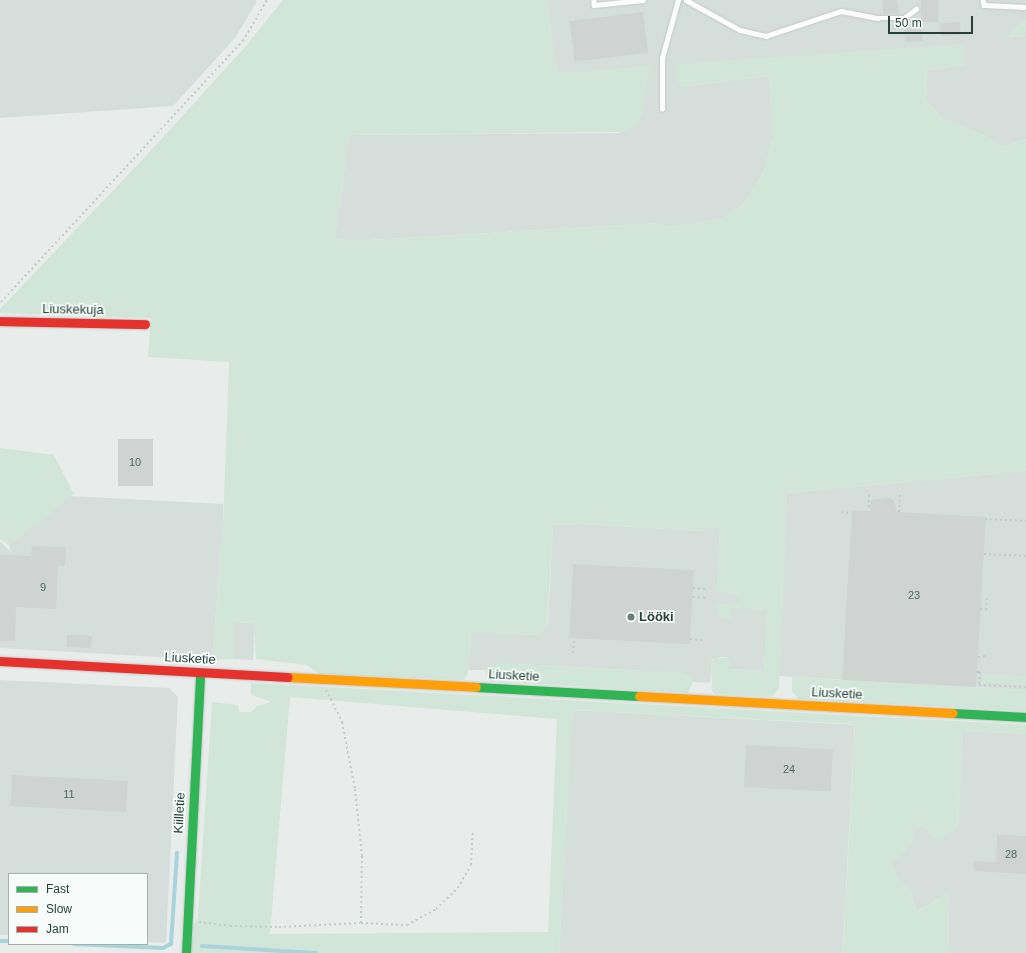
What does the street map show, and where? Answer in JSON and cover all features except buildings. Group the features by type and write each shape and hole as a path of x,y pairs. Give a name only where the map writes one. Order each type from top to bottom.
{"street":[{"name":"Liuskekuja","path":"0,321 145,324"},
{"name":"Liusketie","path":"0,661 200,674 320,678 1026,717"},
{"name":"Kiilletie","path":"186,953 200,674"}],"lane":[{"path":"594,0 594,6 643,0"},
{"path":"662,109 662,58 678,0"},
{"path":"686,0 740,30 766,36 842,11 877,18 904,18 916,9"},
{"path":"983,0 984,5 1026,7"}],"path":[{"path":"1,302 243,41 268,0"},
{"path":"899,512 900,494"},
{"path":"869,495 868,506 871,507"},
{"path":"842,512 851,513"},
{"path":"986,519 1026,521"},
{"path":"984,554 1026,556"},
{"path":"693,588 707,588"},
{"path":"692,597 706,598"},
{"path":"980,609 986,610 987,598"},
{"path":"573,653 574,638"},
{"path":"690,639 704,640"},
{"path":"978,657 984,657 984,652"},
{"path":"977,672 980,672 979,685 1026,687"},
{"path":"320,678 342,722 355,789 362,856 361,923"},
{"path":"188,920 230,926 272,927 361,923 407,925 436,909 458,888 471,865 473,830"}],"shaded area":[{"path":"0,0 256,0 256,3 235,38 173,106 0,118"},
{"path":"546,0 1026,0 1026,20 1014,29 1008,37 1026,36 1026,139 1001,147 988,137 941,118 926,100 927,70 965,65 963,44 681,87 769,76 773,137 764,171 745,203 722,219 670,227 658,223 352,241 335,238 349,135 620,133 557,73"},
{"path":"1026,471 1026,690 779,676 787,493"},
{"path":"71,496 223,504 223,525 212,660 0,648 0,541 11,552 9,545"},
{"path":"582,524 704,531 705,527 720,528 717,592 739,595 739,605 731,608 767,610 764,671 728,669 729,658 721,657 712,659 710,683 693,682 684,673 500,663 486,670 468,670 471,632 536,635 548,624 553,525"},
{"path":"234,622 255,623 253,660 232,659"},
{"path":"0,680 169,688 178,697 166,943 148,942 148,873 8,873 8,935 0,935"},
{"path":"572,710 855,725 843,953 559,953"},
{"path":"963,731 1026,734 1026,953 949,953 948,893 916,912 910,889 897,878 890,861 901,855 914,838 915,830 922,826 926,828 934,839 958,827"}],"green space":[{"path":"283,0 546,0 557,73 650,66 643,113 638,123 627,132 349,135 335,238 352,241 658,223 670,227 722,219 745,203 764,171 773,137 769,76 681,87 676,76 676,64 963,44 966,65 927,70 926,100 941,118 988,137 1001,147 1026,139 1026,471 787,493 779,688 772,697 715,694 712,691 711,663 714,658 729,658 728,669 764,671 767,610 731,608 730,619 717,616 716,603 738,605 739,595 717,592 720,529 705,527 705,531 582,524 553,525 547,628 536,635 471,632 468,673 464,680 319,674 307,665 256,659 254,623 234,622 234,659 212,660 223,526 229,362 148,357 151,318 0,313 0,309 146,156 246,46"},
{"path":"1026,20 1026,36 1008,37 1014,29"},
{"path":"0,448 54,455 74,494 9,545 0,539"},
{"path":"500,663 684,673 691,676 693,682 688,693 490,681 486,674 486,668"},
{"path":"982,674 1026,676 1025,685 982,683"},
{"path":"792,677 1026,690 1026,711 798,699 792,691"},
{"path":"251,683 1026,725 1026,734 963,731 958,827 941,840 934,839 926,828 922,827 915,830 914,838 901,856 890,861 897,878 910,889 916,912 948,893 949,953 843,953 855,724 573,710 559,953 191,953 192,929 198,917 212,702 238,705 239,712 251,712 257,706 271,702 251,695","holes":["290,697 557,719 548,932 270,934"]}],"waterway":[{"path":"96,945 163,948 171,944 177,853"},
{"path":"0,941 8,941"},
{"path":"202,946 316,953"}],"traffic: fast":[{"path":"186,953 200,674"},
{"path":"476,687 639,696"},
{"path":"953,713 1026,717"}],"traffic: slow":[{"path":"288,677 476,687"},
{"path":"639,696 953,713"}],"traffic: jam":[{"path":"0,321 145,324"},
{"path":"0,661 288,677"}],"place":[{"name":"Lööki","path":"631,617"}]}
